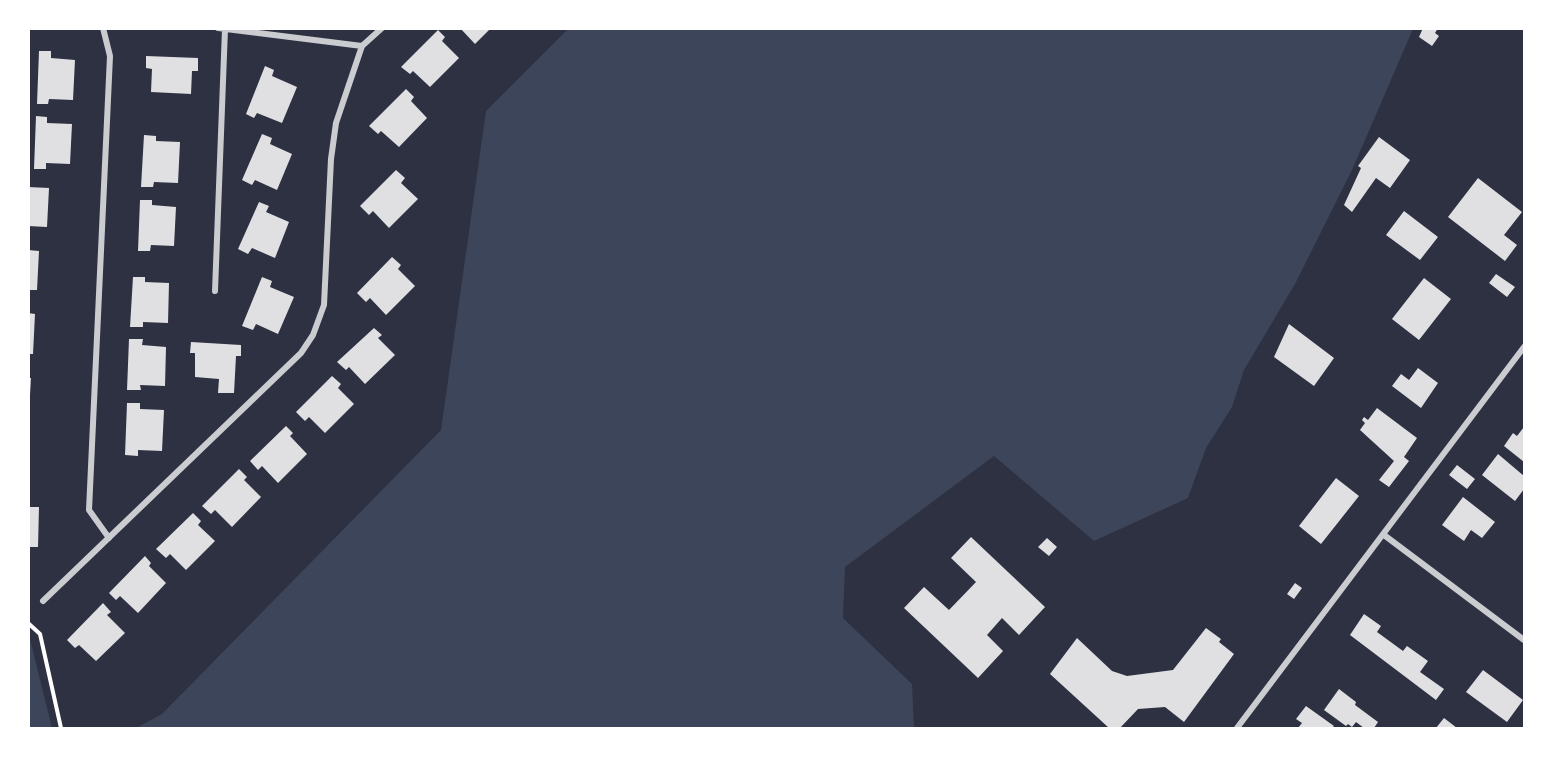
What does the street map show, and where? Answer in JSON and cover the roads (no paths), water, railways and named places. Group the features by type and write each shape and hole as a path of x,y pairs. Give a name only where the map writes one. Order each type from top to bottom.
{"street":[{"path":"103,28 110,56 89,510 109,538"},
{"path":"43,601 301,353 313,335 324,305 331,159 336,123 362,46 382,28"},
{"path":"215,291 221,29 362,46"},
{"path":"1237,729 1524,347"},
{"path":"1384,536 1524,640"}]}
